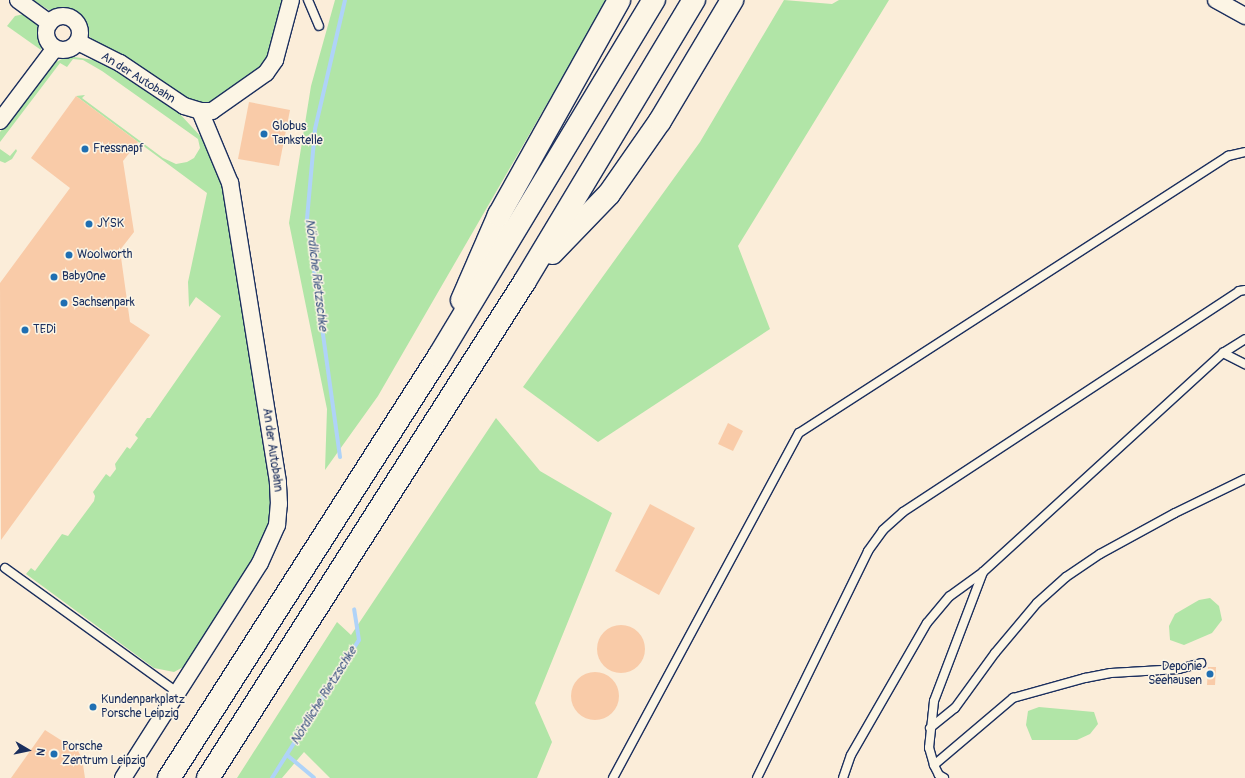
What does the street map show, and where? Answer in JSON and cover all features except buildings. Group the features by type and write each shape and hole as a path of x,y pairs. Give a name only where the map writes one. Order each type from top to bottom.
{"highway":[{"path":"439,356 499,215 619,0"},
{"path":"169,778 439,356 654,0"},
{"path":"208,778 525,281 694,0"},
{"path":"525,281 609,194 660,121 732,0"}],"street":[{"path":"18,0 50,23"},
{"path":"200,111 212,111 223,105 266,73 275,60 291,0"},
{"path":"1216,0 1245,16"},
{"path":"59,17 71,18 80,30 78,42 65,50 55,48 47,37 50,23 59,17"},
{"name":"An der Autobahn","path":"78,42 120,63 184,106 200,111 230,183 278,482 279,504 277,525 270,545 123,778"},
{"path":"0,121 55,48"}],"lane":[{"path":"308,0 319,26"},
{"path":"613,778 799,434 1228,156 1245,152"},
{"path":"757,778 868,551 883,530 909,508 1239,291 1245,290"},
{"path":"843,778 852,755 927,623 950,596 983,572 1223,353 1245,339"},
{"path":"1223,353 1245,364"},
{"path":"930,728 955,708 995,653 1037,603 1066,577 1100,554 1161,520 1245,479"},
{"path":"5,568 178,692"},
{"path":"940,777 934,765 929,748 934,701 983,572"},
{"path":"934,765 1013,698 1085,678 1111,673 1179,668 1201,663"}],"green space":[{"path":"33,0 285,0 265,62 254,74 215,102 206,104 197,103 179,96 123,56 93,40 85,32 78,18 69,13 52,12"},
{"path":"335,0 607,0 378,396 325,470 327,409 289,223 311,86"},
{"path":"784,0 832,4 839,0 889,0 738,246 770,329 598,442 523,387 700,142"},
{"path":"24,14 37,24 43,38 41,50 7,26 15,16"},
{"path":"68,56 94,60 130,77 178,112 204,140 224,187 273,494 270,523 260,551 187,665 174,672 154,668 26,574 31,568 35,571 62,534 68,536 94,501 95,496 93,492 106,474 110,477 116,469 115,464 127,447 130,449 138,438 135,435 147,418 150,418 221,316 196,297 189,307 188,282 207,193 76,96 85,95 82,98 163,158 176,164 187,162 194,158 200,148 198,139 102,71 83,60 73,59 67,67 60,63 0,142 0,132 30,91 56,62"},
{"path":"0,149 10,156 16,149 17,151 12,159 5,163 0,161"},
{"path":"496,418 540,471 612,513 535,703 552,742 537,778 330,778 304,752 282,778 237,778 337,622 351,635"},
{"path":"1210,598 1219,606 1222,620 1212,633 1184,645 1170,640 1169,626 1175,614 1199,600"},
{"path":"1039,707 1094,712 1098,724 1090,734 1077,740 1032,740 1026,725 1028,711"}],"waterway":[{"name":"Nördliche Rietzschke","path":"340,457 307,219 315,129 345,0"},
{"name":"Nördliche Rietzschke","path":"272,778 359,640 354,609"},
{"path":"287,755 314,778"}],"place":[{"name":"Globus Tankstelle","path":"264,134"},
{"name":"Fressnapf","path":"85,149"},
{"name":"JYSK","path":"89,224"},
{"name":"Woolworth","path":"69,255"},
{"name":"BabyOne","path":"54,277"},
{"name":"Sachsenpark","path":"64,303"},
{"name":"TEDi","path":"25,330"},
{"name":"Deponie Seehausen","path":"1210,674"},
{"name":"Kundenparkplatz Porsche Leipzig","path":"93,707"},
{"name":"Porsche Zentrum Leipzig","path":"54,754"}]}
